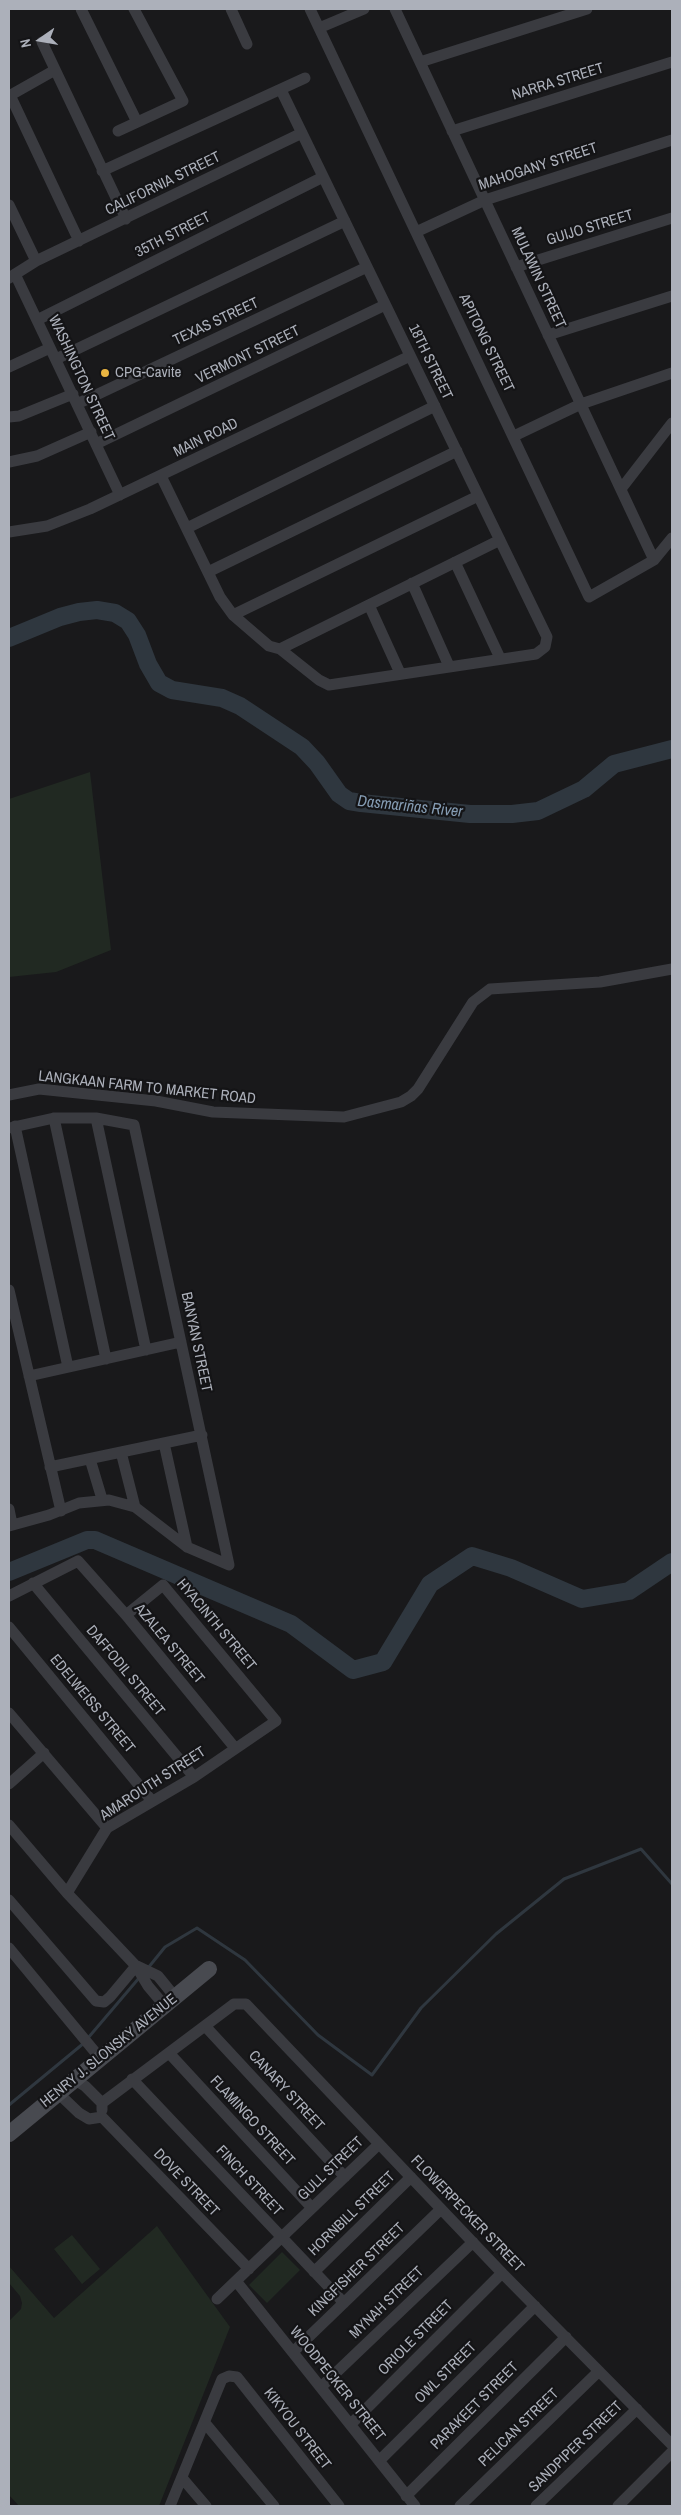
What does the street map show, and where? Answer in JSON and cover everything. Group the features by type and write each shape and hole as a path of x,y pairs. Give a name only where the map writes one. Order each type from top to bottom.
{"street":[{"path":"81,9 137,122"},
{"path":"118,131 183,101 134,9"},
{"path":"231,9 247,44"},
{"name":"APITONG STREET","path":"310,9 589,597 654,560 672,538"},
{"path":"319,28 364,9"},
{"name":"MULAWIN STREET","path":"395,9 654,560"},
{"path":"420,62 587,9"},
{"path":"42,42 126,219"},
{"name":"NARRA STREET","path":"452,131 672,62"},
{"path":"55,70 10,95 79,241"},
{"path":"102,171 305,78"},
{"name":"18TH STREET","path":"281,90 547,637 545,647 536,654 500,658"},
{"name":"CALIFORNIA STREET","path":"12,276 36,261 302,133"},
{"name":"MAHOGANY STREET","path":"416,232 485,200 672,140"},
{"name":"35TH STREET","path":"37,320 323,177"},
{"path":"9,205 36,261"},
{"name":"GUIJO STREET","path":"516,267 672,218"},
{"path":"9,367 53,353 344,221"},
{"name":"TEXAS STREET","path":"9,418 75,399 367,267"},
{"name":"WASHINGTON STREET","path":"12,276 37,320 120,495"},
{"path":"548,334 672,296"},
{"name":"VERMONT STREET","path":"96,444 385,305"},
{"name":"MAIN ROAD","path":"9,532 47,526 120,495 410,356"},
{"path":"514,436 581,404 672,373"},
{"path":"187,528 434,406"},
{"path":"620,489 672,423"},
{"path":"9,462 38,456 90,432"},
{"path":"208,572 456,451"},
{"path":"161,476 220,597 233,615 269,646 280,649 319,680 329,685 500,658 455,562"},
{"path":"233,615 478,496"},
{"path":"280,649 500,540"},
{"path":"412,584 449,666"},
{"path":"369,605 400,673"},
{"name":"LANGKAAN FARM TO MARKET ROAD","path":"9,1095 39,1089 156,1101 213,1112 327,1118 344,1117 401,1102 411,1096 473,1002 490,989 600,982 672,969"},
{"path":"54,1118 106,1359"},
{"path":"68,1367 12,1127 54,1118 96,1118 146,1350"},
{"name":"BANYAN STREET","path":"96,1118 134,1126 229,1565 187,1548"},
{"path":"9,1290 61,1511"},
{"path":"29,1376 181,1342"},
{"path":"50,1467 202,1435"},
{"path":"164,1443 187,1548"},
{"path":"121,1452 134,1507"},
{"path":"90,1459 102,1499"},
{"path":"9,1509 11,1525 61,1511 79,1503 102,1499 134,1507 187,1548"},
{"name":"AZALEA STREET","path":"34,1584 78,1560 126,1615 235,1748"},
{"path":"9,1596 34,1584"},
{"name":"DAFFODIL STREET","path":"34,1584 194,1777"},
{"name":"HYACINTH STREET","path":"126,1615 163,1585 276,1721"},
{"name":"EDELWEISS STREET","path":"9,1627 152,1801"},
{"path":"9,1713 107,1828"},
{"name":"AMAROUTH STREET","path":"67,1893 107,1828 194,1777 276,1721"},
{"path":"9,1784 44,1754"},
{"path":"9,1825 67,1893 136,1966 148,1986 170,2001"},
{"path":"9,1900 96,2001 104,2002 110,1997 136,1966"},
{"path":"9,1948 100,2058"},
{"name":"HENRY J. SLONSKY AVENUE","path":"9,2134 73,2079 209,1969"},
{"name":"FLOWERPECKER STREET","path":"205,2026 234,2004 240,2002 246,2004 472,2242 672,2445"},
{"path":"102,2103 205,2026"},
{"name":"CANARY STREET","path":"205,2026 345,2177"},
{"name":"FLAMINGO STREET","path":"169,2053 312,2208"},
{"path":"58,2092 79,2113 90,2119 102,2117 102,2103 85,2086 73,2079"},
{"name":"FINCH STREET","path":"132,2079 344,2303"},
{"name":"DOVE STREET","path":"102,2117 249,2269"},
{"name":"GULL STREET","path":"217,2299 380,2144"},
{"name":"HORNBILL STREET","path":"314,2272 411,2177"},
{"name":"KINGFISHER STREET","path":"293,2352 441,2209"},
{"name":"MYNAH STREET","path":"322,2387 472,2242"},
{"name":"ORIOLE STREET","path":"351,2424 502,2273"},
{"name":"WOODPECKER STREET","path":"236,2281 415,2506"},
{"name":"OWL STREET","path":"379,2460 535,2306"},
{"name":"PARAKEET STREET","path":"406,2496 566,2337"},
{"name":"PELICAN STREET","path":"460,2506 599,2371"},
{"name":"KIKYOU STREET","path":"205,2423 222,2379 229,2376 237,2377 339,2506"},
{"name":"SANDPIPER STREET","path":"536,2506 636,2409"},
{"path":"170,2506 205,2423 274,2506"},
{"path":"618,2506 672,2452"},
{"path":"183,2478 206,2506"}],"shaded area":[{"path":"90,772 111,950 56,972 9,977 9,799"},
{"path":"157,2226 230,2327 159,2506 19,2506 9,2495 9,2321 21,2309 22,2303 20,2296 9,2283 9,2266 54,2318"},
{"path":"72,2235 100,2269 82,2284 54,2249"},
{"path":"282,2252 300,2270 267,2303 249,2285"}],"waterway":[{"name":"Dasmariñas River","path":"9,638 60,617 79,612 97,610 115,613 128,621 137,635 148,664 159,683 172,690 222,698 240,706 302,747 317,763 339,794 349,801 470,814 512,814 538,811 584,789 614,764 672,749"},
{"path":"9,1572 87,1540 95,1540 291,1624 353,1670 383,1662 430,1584 472,1556 511,1568 582,1599 629,1591 672,1562"},
{"path":"148,1968 165,1947 197,1928 245,1960 318,2035 372,2075 421,2008 496,1934 564,1879 641,1849 672,1884"},
{"path":"88,2038 139,1978"},
{"path":"9,2105 84,2043"}],"place":[{"name":"CPG-Cavite","path":"105,373"}]}
